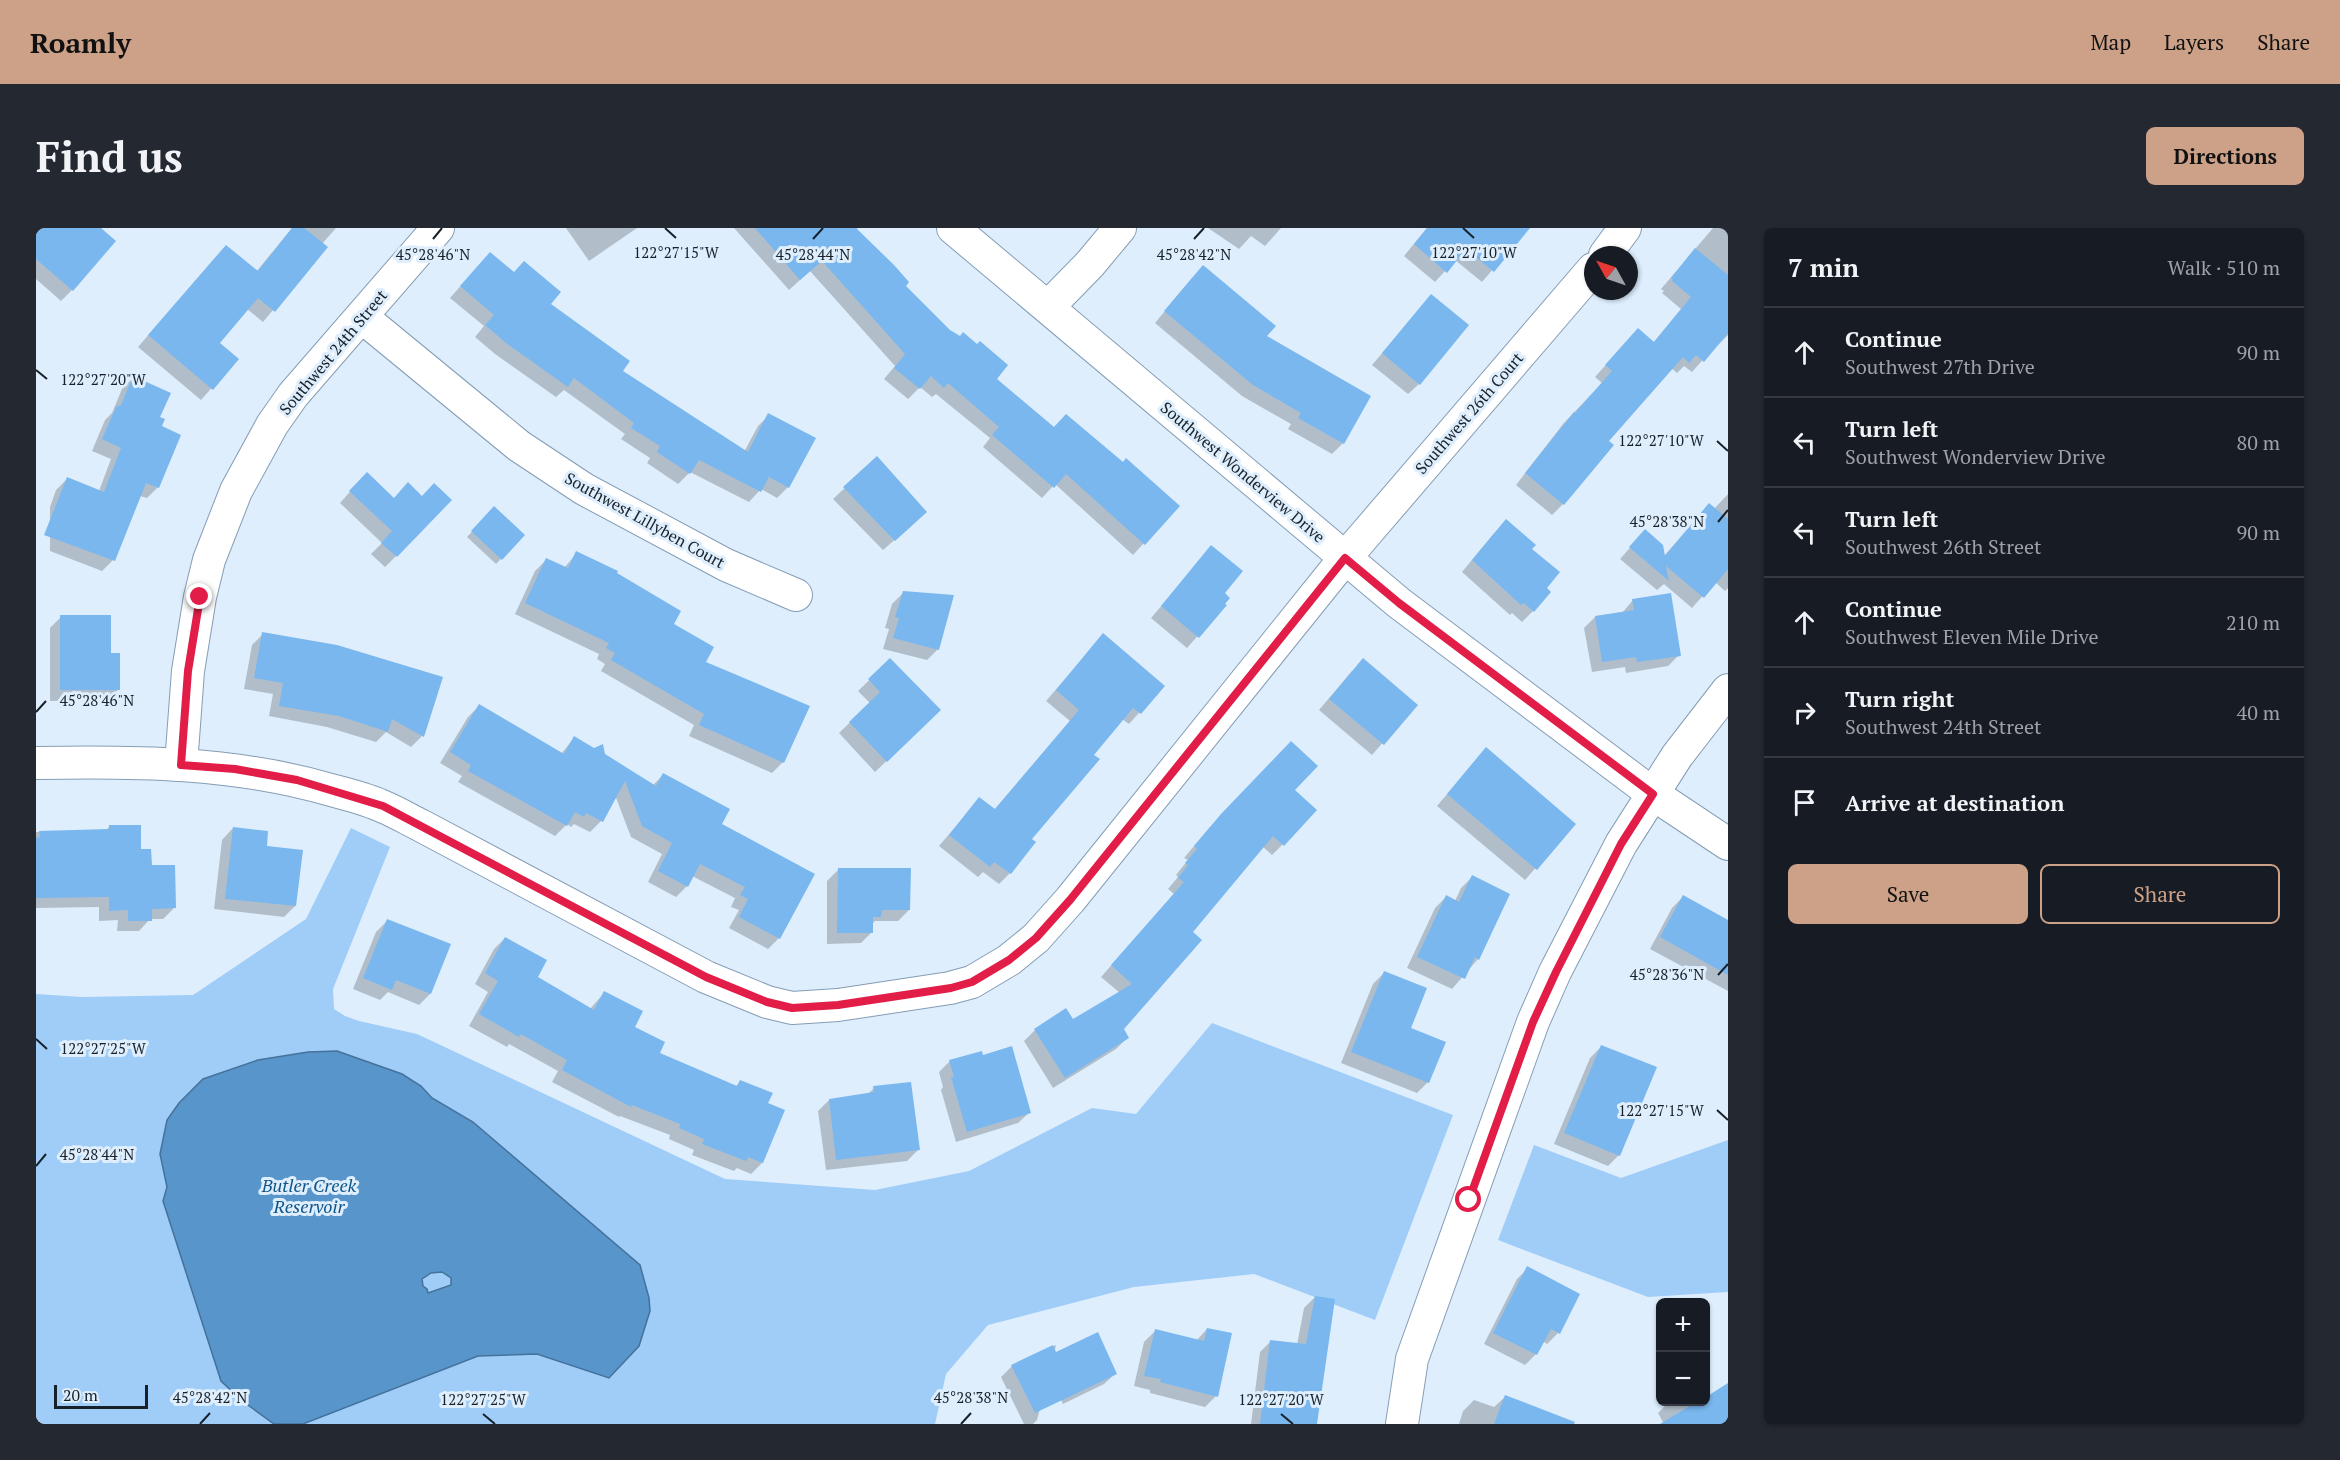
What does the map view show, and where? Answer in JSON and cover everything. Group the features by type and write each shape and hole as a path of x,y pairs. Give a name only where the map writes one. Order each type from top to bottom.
{"street":[{"name":"Southwest 24th Street","path":"181,765 188,671 200,597 209,560 236,490 272,425 293,395 438,228"},
{"name":"Southwest Wonderview Drive","path":"953,228 1399,603 1653,794 1728,844"},
{"path":"1048,307 1090,264 1120,228"},
{"path":"1612,246 1625,228"},
{"name":"Southwest 26th Court","path":"36,763 100,762 235,769 297,780 383,806 706,977 767,1002 792,1008 838,1005 951,988 972,982 1009,960 1036,938 1070,900 1345,558 1584,279"},
{"name":"Southwest Lillyben Court","path":"363,317 519,446 584,489 726,565 796,595"},
{"path":"1402,1424 1412,1359 1533,1022 1621,844 1677,756 1728,690"}],"shaded area":[{"path":"351,828 390,847 333,989 334,1009 359,1021 417,1034 725,1179 875,1190 969,1171 1092,1108 1136,1114 1212,1023 1453,1115 1375,1320 1254,1274 1134,1287 988,1325 946,1374 935,1424 36,1424 36,994 82,997 193,995 306,919"},
{"path":"1728,1140 1728,1292 1648,1297 1498,1240 1534,1145 1621,1178"}],"water":[{"name":"Butler Creek Reservoir","path":"337,1051 402,1074 421,1086 432,1098 473,1122 640,1265 650,1311 639,1346 609,1378 537,1354 478,1356 303,1424 274,1424 241,1400 221,1381 163,1201 167,1187 160,1154 167,1120 179,1103 203,1079 258,1060 308,1052","holes":["442,1272 451,1278 451,1285 428,1293 423,1286 422,1279 431,1273"]}],"building":[{"path":"36,228 101,228 116,241 73,291 36,259"},
{"path":"292,228 304,228 328,247 275,312 258,298 220,343 239,359 213,390 148,335 226,245 258,271"},
{"path":"755,228 856,228 894,265 909,282 906,286 950,330 960,336 963,332 977,344 980,341 1008,365 997,379 1054,427 1066,414 1123,462 1126,458 1180,506 1145,545 1066,474 1054,488 992,435 999,427 948,383 944,388 931,376 920,389 894,368 905,354 822,261 800,280"},
{"path":"1427,228 1530,228 1494,272 1466,249 1447,273 1414,244"},
{"path":"1695,248 1728,275 1728,333 1704,362 1696,355 1689,363 1683,357 1609,441 1614,445 1564,505 1525,473 1574,412 1612,371 1605,365 1638,328 1654,342 1691,297 1671,278"},
{"path":"490,252 514,272 524,261 561,292 551,304 630,361 623,371 748,452 768,413 816,438 789,488 769,477 761,492 699,460 690,474 657,452 660,446 631,428 634,423 574,378 568,387 506,343 485,325 494,315 460,286"},
{"path":"1203,265 1276,326 1267,336 1371,396 1344,444 1298,418 1301,413 1253,385 1164,311"},
{"path":"1431,294 1469,325 1420,385 1382,353"},
{"path":"133,376 171,393 160,417 165,419 162,426 181,435 159,488 146,483 115,561 44,535 67,477 104,492 121,448 102,439 116,407 121,405"},
{"path":"877,456 927,512 895,541 843,487"},
{"path":"367,472 394,498 408,482 422,496 434,483 452,500 397,557 381,543 392,531 349,491"},
{"path":"1709,503 1728,519 1728,569 1704,598 1666,566 1669,581 1629,547 1645,529 1663,545 1665,556"},
{"path":"494,506 525,535 502,560 471,531"},
{"path":"1506,519 1536,545 1532,549 1560,572 1547,588 1551,592 1534,612 1524,603 1521,605 1472,560"},
{"path":"1211,545 1243,571 1225,593 1230,598 1225,604 1227,605 1199,638 1161,606"},
{"path":"576,551 618,571 617,573 681,611 674,624 714,647 706,662 810,706 784,763 699,725 704,714 611,660 615,653 606,648 609,643 525,603 546,558 568,568"},
{"path":"903,591 954,595 939,650 893,638 899,618 895,617"},
{"path":"1671,593 1681,656 1637,662 1636,657 1602,662 1595,616 1634,610 1632,599"},
{"path":"60,615 111,615 111,653 120,653 120,690 60,690"},
{"path":"262,632 337,645 443,677 424,737 392,719 388,732 339,716 279,706 283,683 254,678"},
{"path":"1103,633 1165,686 1141,714 1133,708 1094,755 1100,759 1032,839 1036,842 1011,874 994,862 990,867 949,835 979,797 995,809 1079,710 1056,690"},
{"path":"890,658 941,710 887,762 849,722 880,692 868,679"},
{"path":"1363,658 1418,705 1384,745 1329,699"},
{"path":"479,704 564,754 574,736 594,748 603,744 605,754 656,786 663,773 730,809 722,824 815,874 780,939 739,917 748,899 740,895 745,887 700,864 688,887 658,871 672,843 642,826 625,781 603,822 586,813 584,817 575,812 567,826 468,771 471,765 450,752"},
{"path":"1291,741 1318,766 1295,790 1317,810 1284,846 1273,836 1193,932 1202,940 1124,1029 1129,1038 1065,1078 1034,1029 1066,1008 1073,1019 1132,984 1111,965 1184,882 1178,878 1188,865 1185,863 1197,849 1194,846 1221,814"},
{"path":"1486,747 1576,824 1537,870 1447,794"},
{"path":"109,825 141,825 141,849 151,849 152,865 175,865 176,908 152,909 152,921 128,921 128,910 109,911 109,897 36,898 36,838 40,837 39,831 109,829"},
{"path":"233,827 268,831 267,846 303,850 296,906 225,899"},
{"path":"838,868 911,868 910,910 882,910 881,917 873,917 873,933 837,933"},
{"path":"1472,875 1510,894 1479,960 1475,957 1465,979 1417,957 1446,895 1459,902"},
{"path":"1683,895 1728,920 1728,975 1660,937"},
{"path":"387,919 451,944 431,994 396,980 392,990 363,978"},
{"path":"505,937 547,960 538,977 594,1010 604,991 643,1011 635,1027 665,1042 660,1053 737,1086 740,1080 773,1093 768,1103 785,1110 763,1163 748,1157 746,1161 702,1144 704,1139 679,1128 680,1124 632,1105 631,1107 562,1070 567,1060 521,1034 519,1037 479,1014 498,981 485,973"},
{"path":"1384,971 1427,988 1411,1028 1446,1042 1429,1083 1351,1052"},
{"path":"1601,1045 1657,1067 1620,1156 1564,1133"},
{"path":"1012,1046 1031,1113 967,1132 951,1077 954,1077 949,1060 982,1051 983,1055"},
{"path":"911,1082 920,1150 836,1160 829,1099 874,1092 873,1086"},
{"path":"1527,1266 1580,1294 1560,1334 1551,1329 1537,1355 1493,1333"},
{"path":"1315,1296 1335,1299 1317,1424 1260,1424 1270,1340 1306,1344"},
{"path":"1207,1328 1232,1333 1218,1397 1144,1376 1155,1329 1204,1341"},
{"path":"1098,1332 1117,1374 1035,1413 1011,1365 1053,1345 1056,1352"},
{"path":"1728,1383 1728,1424 1660,1424 1690,1406 1710,1406 1710,1394"},
{"path":"1505,1395 1575,1422 1574,1424 1494,1424"}],"route":[{"path":"200,597 188,671 181,765 235,769 297,780 383,806 706,977 767,1002 792,1008 838,1005 951,988 972,982 1009,960 1036,938 1070,900 1345,558 1399,603 1653,794 1621,844 1533,1022 1469,1200"}]}
